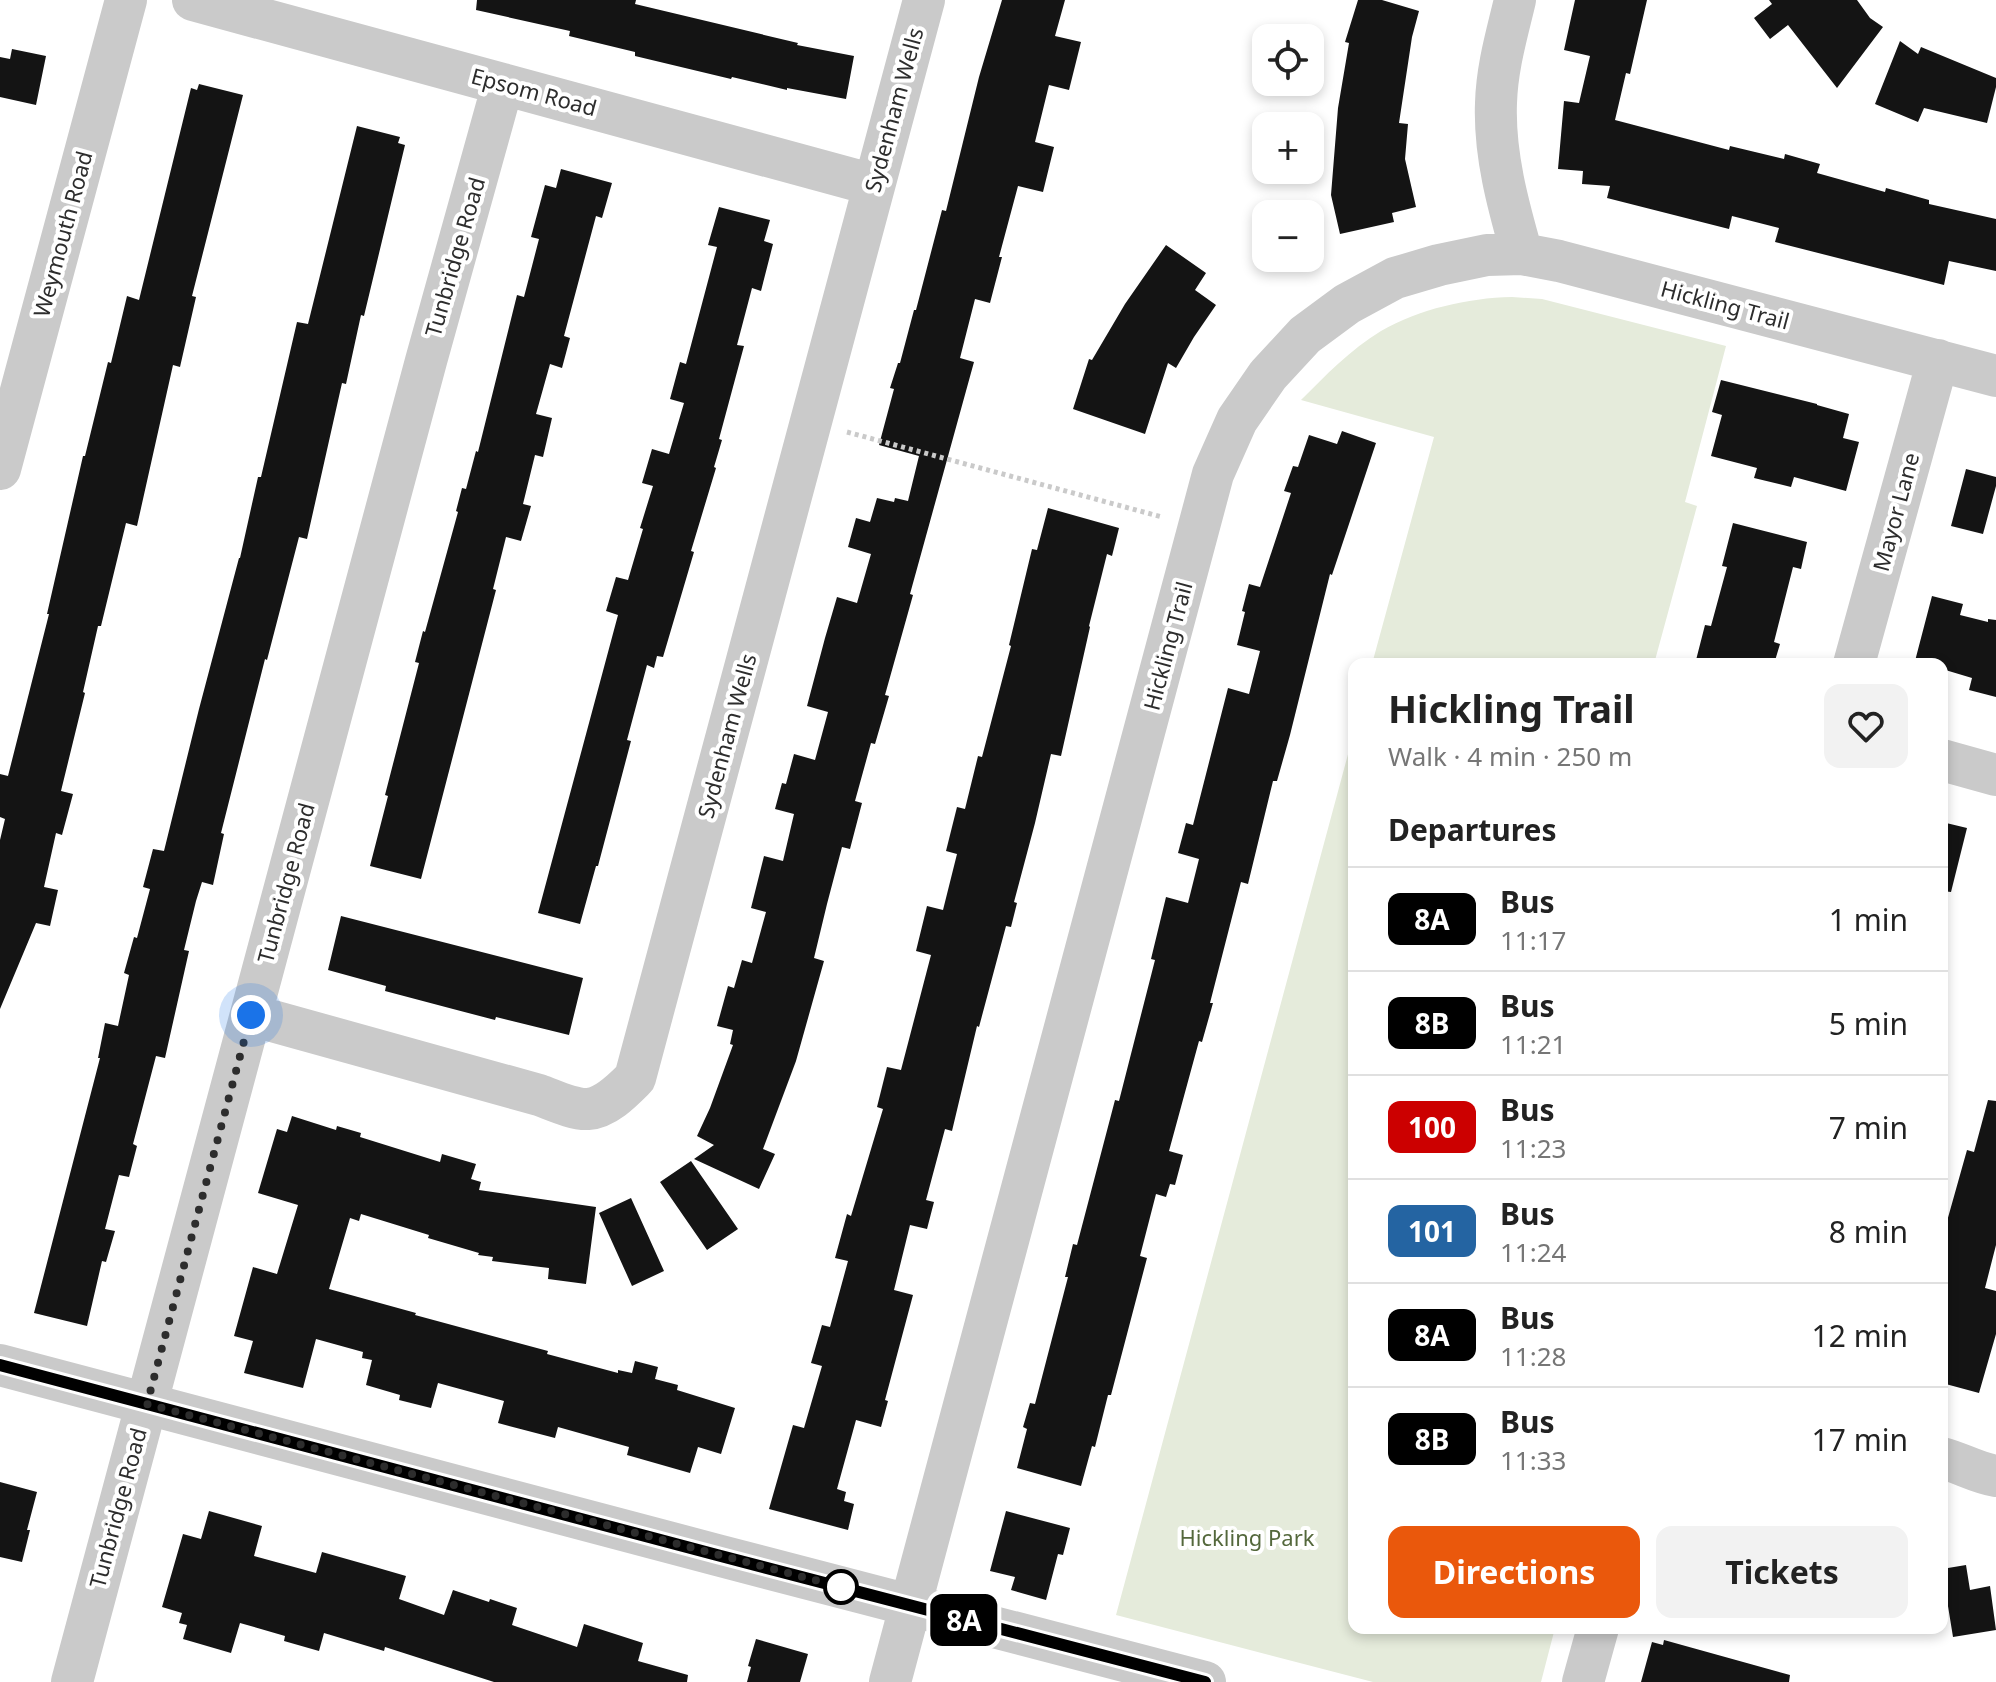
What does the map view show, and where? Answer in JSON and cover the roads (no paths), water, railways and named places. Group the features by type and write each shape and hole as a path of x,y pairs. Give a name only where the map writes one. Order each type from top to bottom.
{"street":[{"name":"Weymouth Road","path":"0,469 126,0"},
{"name":"Epsom Road","path":"193,0 874,185"},
{"name":"Sydenham Wells","path":"251,1015 589,1109 614,1099 635,1078 924,0"},
{"path":"1515,0 1501,56 1496,140 1522,254"},
{"name":"Tunbridge Road","path":"72,1682 503,84"},
{"name":"Hickling Trail","path":"890,1682 1213,474 1237,420 1268,375 1305,335 1347,304 1395,278 1487,255 1522,254 1559,261 1996,376"},
{"name":"Mayor Lane","path":"1856,658 1938,360"},
{"path":"1948,762 1996,775"},
{"path":"0,1365 1205,1682"},
{"path":"1948,1460 1980,1474 1996,1476"},
{"path":"1583,1682 1596,1634"}],"park label":[{"name":"Hickling Park","path":"1247,1538"}]}
